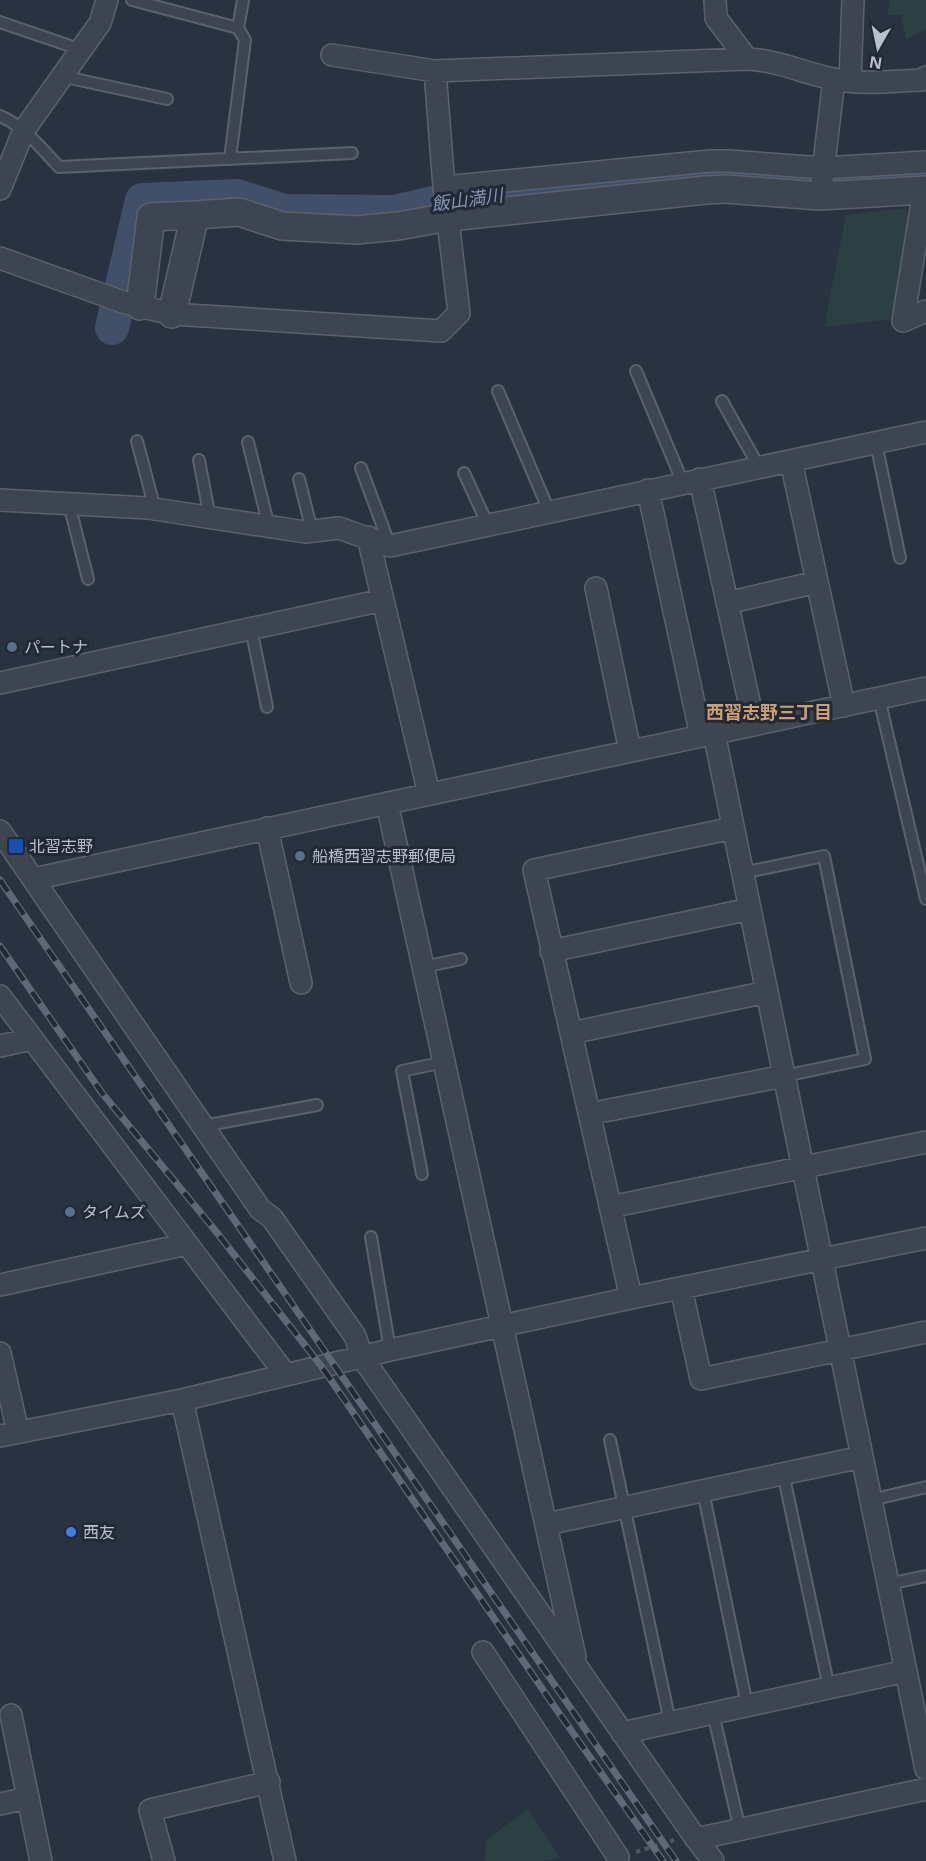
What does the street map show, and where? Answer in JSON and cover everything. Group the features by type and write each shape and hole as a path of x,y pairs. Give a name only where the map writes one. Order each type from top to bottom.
{"street":[{"path":"0,189 24,130 100,23 107,0"},
{"path":"715,0 716,18 747,59"},
{"path":"822,182 842,80 853,0"},
{"path":"332,55 435,71 747,59 763,60 842,80 921,80 926,77"},
{"path":"0,258 124,302 172,314 441,331 459,313 435,71"},
{"path":"124,302 151,217 239,212 282,226 357,230 398,226 447,204 822,182 926,162"},
{"path":"822,182 925,191 903,321 926,310"},
{"path":"172,314 195,215"},
{"path":"0,500 155,509 305,532 339,528 390,546 926,432"},
{"path":"791,460 844,706"},
{"path":"691,481 727,603 754,724"},
{"path":"648,490 733,828 926,1769"},
{"path":"368,537 429,794"},
{"path":"727,603 817,582"},
{"path":"596,588 630,751"},
{"path":"0,683 383,600"},
{"path":"33,879 926,688"},
{"path":"387,803 577,1666"},
{"path":"267,828 301,983"},
{"path":"631,1298 534,870 733,828"},
{"path":"0,831 260,1209 272,1218 355,1336 362,1357 713,1861"},
{"path":"551,951 750,909"},
{"path":"571,1033 767,992"},
{"path":"0,996 286,1375"},
{"path":"0,1046 32,1040"},
{"path":"589,1114 784,1076"},
{"path":"610,1207 926,1142"},
{"path":"0,1353 9,1434 182,1400 390,1350 502,1328 631,1298 926,1238"},
{"path":"0,1285 187,1244"},
{"path":"681,1288 701,1379 926,1332"},
{"path":"182,1400 285,1861"},
{"path":"547,1524 862,1456"},
{"path":"483,1652 611,1860"},
{"path":"622,1733 906,1671"},
{"path":"11,1715 41,1861"},
{"path":"164,1861 150,1810 269,1782"},
{"path":"694,1836 740,1830 926,1790"},
{"path":"0,1804 27,1798"}],"lane":[{"path":"132,0 238,28"},
{"path":"230,159 245,40 238,28 243,0"},
{"path":"0,22 82,50"},
{"path":"62,75 167,99"},
{"path":"0,116 24,130 59,166 352,153"},
{"path":"636,371 691,481"},
{"path":"498,391 549,511"},
{"path":"722,401 759,467"},
{"path":"137,441 155,509"},
{"path":"248,442 269,527"},
{"path":"876,443 900,558"},
{"path":"199,460 210,518"},
{"path":"361,468 390,546"},
{"path":"464,473 488,525"},
{"path":"298,479 312,531"},
{"path":"69,504 88,579"},
{"path":"251,628 267,707"},
{"path":"879,698 926,899"},
{"path":"742,873 824,856 865,1059 784,1076"},
{"path":"423,967 461,959"},
{"path":"422,1174 402,1071 444,1062"},
{"path":"203,1126 317,1105"},
{"path":"371,1237 390,1350"},
{"path":"610,1440 670,1722"},
{"path":"783,1473 829,1688"},
{"path":"871,1500 926,1487"},
{"path":"702,1491 747,1705"},
{"path":"888,1584 926,1576"},
{"path":"713,1713 740,1830"}],"path":[{"path":"611,1860 694,1836"}],"green space":[{"path":"890,0 926,0 926,29 906,40 901,15 887,15"},
{"path":"906,208 911,215 892,319 824,327 846,215"},
{"path":"528,1809 560,1858 543,1861 485,1861 486,1840"}],"waterway":[{"name":"飯山満川","path":"112,328 142,200 237,196 284,211 394,212 454,198 709,174 746,174 821,181 926,174"}],"railway":[{"path":"0,880 676,1861"},
{"path":"0,946 102,1093 214,1229 322,1367 663,1861"}],"place":[{"name":"パートナ","path":"12,647"},
{"name":"北習志野","path":"16,846"},
{"name":"船橋西習志野郵便局","path":"300,856"},
{"name":"タイムズ","path":"70,1212"},
{"name":"西友","path":"71,1532"}],"district":[{"name":"西習志野三丁目","path":"769,712"}]}
